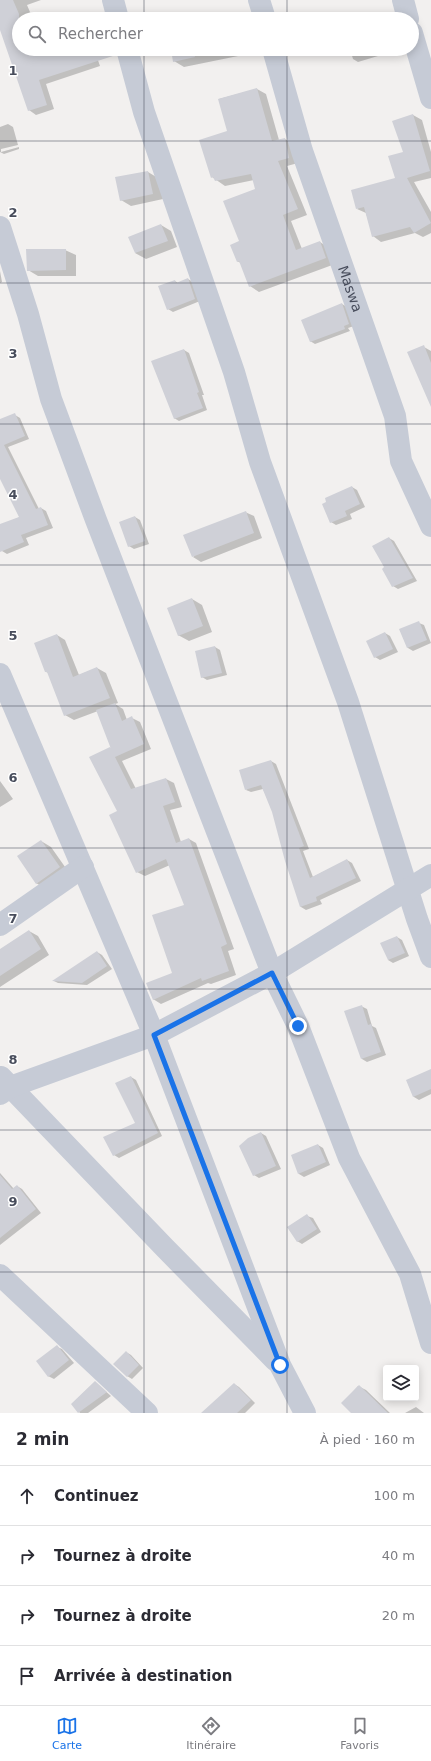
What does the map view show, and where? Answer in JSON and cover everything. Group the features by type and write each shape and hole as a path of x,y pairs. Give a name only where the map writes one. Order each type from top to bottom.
{"street":[{"path":"113,0 116,12"},
{"path":"260,0 263,12"},
{"path":"403,0 406,12"},
{"path":"129,56 144,112 234,372 260,462 348,702 407,888 431,957"},
{"name":"Maswa","path":"275,56 302,151 395,416 401,461 431,526"},
{"path":"419,56 431,98"},
{"path":"0,226 28,314 51,399 272,973 298,1026 349,1158 410,1274 431,1343"},
{"path":"0,674 154,1035 280,1365 305,1413"},
{"path":"0,925 82,867"},
{"path":"280,1365 3,1086 154,1035 272,973 407,888 431,875"},
{"path":"0,1275 147,1413"}],"building":[{"path":"0,0 13,0 18,12 12,12 12,56 113,56 39,80 47,105 28,111 0,30"},
{"path":"172,56 195,56 195,57 173,62"},
{"path":"257,88 272,141 285,138 289,158 278,161 298,209 283,215 296,250 320,241 326,258 249,287 239,261 237,262 230,245 239,241 223,201 255,189 251,174 215,181 213,177 211,178 199,140 227,131 218,99"},
{"path":"413,114 430,171 407,178 431,223 414,233 410,227 372,237 364,207 356,209 351,190 395,178 388,156 403,152 392,121"},
{"path":"148,171 153,194 120,201 115,177"},
{"path":"161,224 168,241 135,253 128,237"},
{"path":"26,249 66,249 66,270 27,271"},
{"path":"188,278 195,299 167,310 158,286 175,280 176,283"},
{"path":"342,303 349,324 344,326 345,329 310,342 301,320"},
{"path":"424,345 431,363 431,407 407,352"},
{"path":"184,349 203,408 174,419 151,361"},
{"path":"15,413 25,436 4,445 36,509 41,507 48,525 21,535 24,542 0,552 0,524 19,517 0,479 0,419"},
{"path":"352,486 360,504 345,511 347,516 330,523 322,504 326,502 325,498"},
{"path":"246,511 254,533 192,557 183,535"},
{"path":"135,516 145,541 128,547 119,522"},
{"path":"389,537 413,578 392,587 382,569 384,567 372,546"},
{"path":"192,598 203,626 178,636 167,608"},
{"path":"419,621 427,640 407,648 399,629"},
{"path":"385,632 393,649 374,658 366,641"},
{"path":"57,634 73,677 97,667 110,698 64,716 34,643"},
{"path":"215,646 222,673 201,678 195,651"},
{"path":"115,703 122,721 132,716 144,744 115,757 131,789 166,778 175,802 163,806 176,843 189,838 227,944 221,947 229,971 202,981 201,978 153,1000 146,983 172,973 152,915 184,905 166,859 136,873 109,815 117,811 89,757 110,747 111,749 96,710"},
{"path":"271,760 304,846 299,848 310,878 347,859 356,878 316,897 317,901 300,907 285,861 272,812 261,785 245,790 239,770"},
{"path":"41,840 60,867 36,884 17,856"},
{"path":"29,930 41,949 0,976 0,949"},
{"path":"397,936 405,953 388,960 380,943"},
{"path":"97,951 107,966 82,983 52,981"},
{"path":"362,1005 368,1025 371,1024 381,1052 361,1059 344,1011"},
{"path":"431,1069 431,1089 413,1097 406,1080"},
{"path":"131,1076 158,1133 113,1156 103,1137 135,1123 115,1083"},
{"path":"261,1132 276,1166 253,1176 239,1146 248,1138"},
{"path":"318,1144 326,1162 298,1174 291,1155"},
{"path":"0,1175 12,1189 17,1185 36,1209 0,1238"},
{"path":"307,1214 317,1229 297,1242 287,1227"},
{"path":"57,1345 69,1360 48,1377 36,1361"},
{"path":"126,1351 139,1365 127,1377 113,1364"},
{"path":"95,1381 107,1392 78,1413 71,1404"},
{"path":"234,1383 251,1400 237,1413 201,1413"},
{"path":"359,1385 388,1413 351,1413 341,1403"}],"route":[{"path":"280,1365 154,1035 272,973 298,1026"}]}
